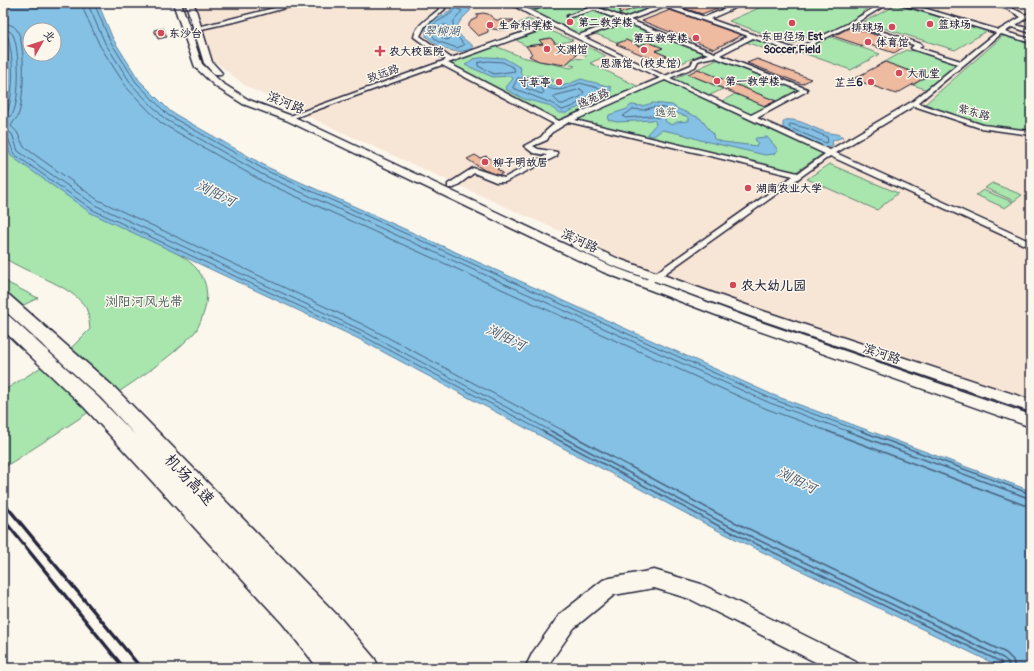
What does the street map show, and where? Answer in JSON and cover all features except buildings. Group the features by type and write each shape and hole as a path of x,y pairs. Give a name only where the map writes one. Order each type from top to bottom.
{"highway":[{"name":"机场高速","path":"4,307 91,402 292,615 335,668"},
{"name":"机场高速","path":"4,307 108,393 327,622 366,668"}],"main road":[{"name":"滨河路","path":"177,3 198,65 219,85 246,102 293,116 451,186 615,262 650,280 750,323 1031,421"},
{"name":"滨河路","path":"188,3 208,63 227,82 254,97 607,269 650,280 755,313 1031,406"},
{"path":"538,665 567,621 610,586 654,579 694,591 849,668"}],"street":[{"path":"197,28 236,20 300,3"},
{"path":"441,3 442,9 422,25 418,31 417,37 450,60"},
{"path":"512,3 580,38 751,118 1031,245"},
{"path":"536,7 549,3"},
{"path":"581,3 597,7 625,20 805,90 751,118"},
{"path":"706,18 744,3"},
{"path":"580,38 668,4 795,51 850,24 886,3"},
{"path":"900,3 949,14"},
{"path":"912,3 1005,29 1031,41"},
{"path":"988,3 1028,15"},
{"path":"569,17 597,7"},
{"path":"650,280 829,154 913,103 1005,29 1028,15"},
{"name":"致远路","path":"293,116 551,24"},
{"path":"850,24 919,45 914,48 962,63"},
{"path":"1005,29 1031,31"},
{"name":"逸苑路","path":"451,186 473,170 499,180 504,180 554,154 536,151 528,146 544,138 548,132 559,124 664,77 693,66 696,60 702,57 715,55 754,36"},
{"path":"443,62 559,124"},
{"name":"紫东路","path":"913,103 982,127 1031,133"},
{"path":"568,120 798,175"}],"shaded area":[{"name":"湖南农业大学","path":"193,3 1031,3 1031,401 667,278 524,215 285,106 246,86 213,60 202,25"}],"green space":[{"path":"549,3 642,3 656,8 626,20 706,52 682,63 655,51 663,48 648,42 639,46 626,40 619,43 593,33 580,37 527,10"},
{"name":"东田径场 Est Soccer Field","path":"770,3 850,3 867,8 849,25 830,34 812,35 793,44 729,21"},
{"name":"篮球场","path":"897,5 987,31 955,50 863,22"},
{"path":"528,19 542,25 527,31 518,27 519,23"},
{"path":"546,29 573,40 555,43 551,38 540,40 543,44 526,46 516,40"},
{"path":"3,31 7,52 8,74 7,95 3,117"},
{"path":"1004,35 1031,43 1031,132 977,123 924,105"},
{"path":"828,36 880,54 851,70 798,51"},
{"path":"755,39 792,52 784,56 746,42"},
{"path":"493,45 522,57 571,68 575,66 566,64 573,58 583,59 587,55 572,52 574,48 584,45 606,56 590,63 641,88 559,124 443,63"},
{"path":"914,49 959,63 928,90 913,85 926,77 885,62 906,50 910,51"},
{"path":"721,58 805,90 781,103 697,69"},
{"path":"686,73 723,89 706,97 671,81"},
{"name":"逸苑","path":"665,79 824,153 796,172 575,120"},
{"path":"735,94 770,108 751,118 719,103"},
{"name":"浏阳河风光带","path":"3,117 165,247 178,254 198,270 204,279 206,301 197,329 162,362 3,468 3,391 70,349 90,329 86,308 70,292 3,257"},
{"path":"829,164 898,193 877,210 807,179"},
{"path":"992,183 1022,195 1014,201 985,188"},
{"path":"983,190 1013,202 1005,208 976,195"},
{"path":"3,278 10,284 38,298 3,315"}],"water":[{"name":"浏阳河","path":"3,3 98,3 113,39 139,80 171,112 269,168 773,395 1031,491 1031,668 1003,668 717,530 357,338 91,213 11,156 4,138 3,117 8,97 8,50 3,31"},
{"name":"翠柳湖","path":"447,3 457,3 471,10 461,20 457,28 461,36 472,45 473,48 460,51 448,50 442,48 426,36 426,25 451,11 451,7"},
{"path":"487,57 504,58 521,68 520,73 523,76 543,75 550,77 553,80 549,84 552,86 566,85 581,79 611,87 611,92 598,100 589,100 586,104 566,113 559,113 548,105 524,99 507,90 506,87 513,79 511,76 493,77 465,65 473,59"},
{"path":"653,103 672,105 700,118 713,134 714,139 723,142 756,146 758,144 755,139 756,138 767,137 778,151 774,154 765,155 662,130 654,136 650,136 647,134 656,124 653,120 617,122 608,120 609,115 627,109 631,105 642,106","holes":["675,113 689,118 689,121 677,122 672,125 666,122 665,118 670,114"]},
{"path":"785,120 795,120 825,132 837,134 843,137 832,141 832,146 823,147 783,128 783,123"}],"railway":[{"path":"3,502 141,668"},
{"path":"3,519 124,668"}],"place":[{"name":"第二教学楼","path":"570,22"},
{"name":"东田径场 Est Soccer Field","path":"792,23"},
{"name":"篮球场","path":"930,24"},
{"name":"生命科学楼","path":"490,25"},
{"name":"排球场","path":"892,27"},
{"name":"东沙台","path":"161,33"},
{"name":"第五教学楼","path":"696,38"},
{"name":"体育馆","path":"868,42"},
{"name":"文渊馆","path":"547,49"},
{"name":"思源馆（校史馆）","path":"644,50"},
{"name":"农大校医院","path":"380,51"},
{"name":"大礼堂","path":"899,73"},
{"name":"第一教学楼","path":"717,81"},
{"name":"寸草亭","path":"559,82"},
{"name":"芷兰6","path":"871,82"},
{"name":"柳子明故居","path":"485,162"},
{"name":"湖南农业大学","path":"748,188"},
{"name":"农大幼儿园","path":"733,285"}]}
